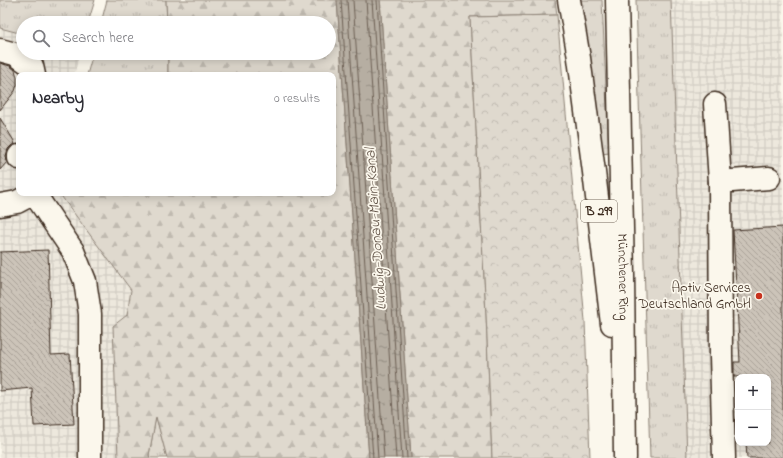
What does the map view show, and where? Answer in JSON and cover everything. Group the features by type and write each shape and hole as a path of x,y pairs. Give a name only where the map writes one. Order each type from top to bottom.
{"main road":[{"name":"B 299","path":"569,0 579,58 594,172 624,422"},
{"name":"Münchener Ring","path":"617,0 623,274 625,458"},
{"path":"0,50 16,55"},
{"path":"24,60 32,66 33,72"},
{"path":"715,104 720,182 721,356 724,458"},
{"path":"720,182 769,178"},
{"path":"0,205 17,202 28,196"},
{"path":"36,196 73,251 85,281 90,314 90,458"}],"shaded area":[{"name":"Aptiv Services Deutschland GmbH","path":"671,0 783,0 783,458 687,458"},
{"path":"0,28 16,32 16,60 78,60 75,72 16,72 16,196 61,196 131,290 127,315 113,326 118,458 0,458"}],"green space":[{"path":"0,0 95,0 90,16 16,16 16,32 0,28"},
{"path":"107,0 166,0 167,16 103,16"},
{"path":"166,0 337,0 369,458 167,458 156,417 149,455 150,458 118,458 113,326 127,315 131,290 61,196 336,196 336,72 168,72 168,60 336,60 336,16 167,16"},
{"path":"380,0 555,0 557,15 470,17 492,458 411,458"},
{"path":"579,0 602,0 609,153 602,154 590,60"},
{"path":"636,0 671,0 687,458 650,458"},
{"path":"557,15 585,321 590,458 492,458 470,17"},
{"path":"91,60 168,60 168,72 88,72"},
{"path":"156,416 167,458 150,458 149,455"}],"water":[{"name":"Ludwig-Donau-Main-Kanal","path":"337,0 380,0 411,458 369,458"}],"building":[{"path":"0,63 10,66 15,70 16,88 0,110"},
{"path":"0,118 15,145 12,145 8,149 6,156 7,162 0,170"},
{"name":"Aptiv Services Deutschland GmbH","path":"783,227 783,458 747,458 746,446 771,446 771,374 735,374 734,377 734,362 740,362 733,230"},
{"path":"48,250 51,355 70,354 74,424 34,426 32,388 0,391 0,252"}],"place":[{"name":"Aptiv Services Deutschland GmbH","path":"759,296"}]}
